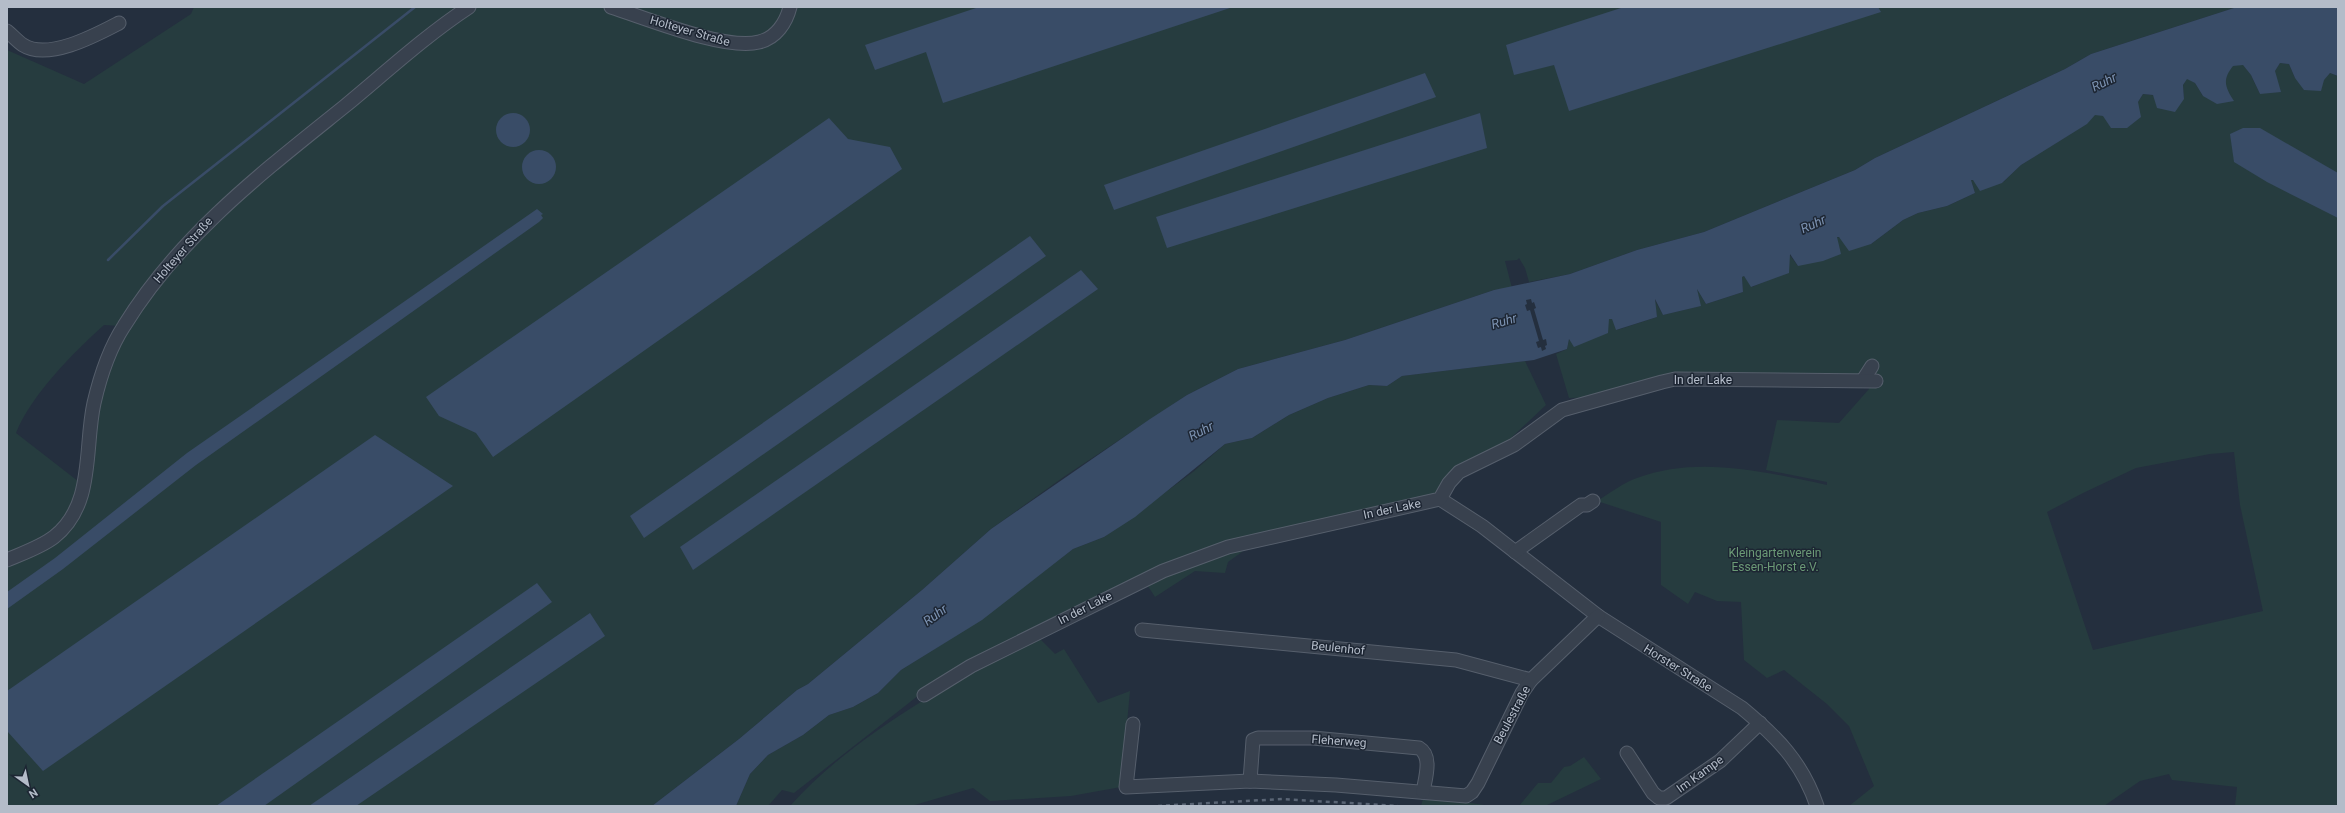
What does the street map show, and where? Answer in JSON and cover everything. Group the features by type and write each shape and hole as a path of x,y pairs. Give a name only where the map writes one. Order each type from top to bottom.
{"street":[{"name":"Holteyer Straße","path":"7,560 27,552 54,537 67,524 74,514 85,484 94,404 105,365 123,327 175,256 208,221 258,176 469,7"},
{"name":"Holteyer Straße","path":"611,7 693,33 738,44 760,42 771,38 782,27 788,17 790,7"},
{"path":"7,31 24,46 36,49 54,49 90,38 119,23"},
{"name":"In der Lake","path":"924,695 971,666 1163,570 1242,544 1442,496 1449,482 1459,472 1514,445 1562,410 1675,379 1869,381 1872,366"},
{"name":"Horster Straße","path":"1442,496 1449,506 1456,507 1598,616 1742,708 1779,740 1792,756 1803,773 1817,806"},
{"path":"1515,552 1581,505 1587,505 1593,501"},
{"name":"Beulestraße","path":"1423,792 1452,796 1466,796 1474,790 1522,693 1531,680 1598,616"},
{"name":"Beulenhof","path":"1142,630 1456,660 1531,680"},
{"name":"Im Kampe","path":"1627,753 1653,793 1659,798 1666,798 1720,761 1760,723"},
{"path":"1133,724 1126,787 1250,781 1336,785 1423,792"},
{"name":"Fleherweg","path":"1250,781 1253,740 1258,738 1312,738 1419,748 1425,753 1427,760 1423,792"}],"green space":[{"path":"194,7 464,7 257,175 121,326 104,325 54,375 32,404 16,433 83,485 66,524 7,559 7,50 84,84 191,14"},
{"path":"475,7 606,7 762,46 794,7 2237,7 2091,54 2065,69 1875,158 1855,170 1704,232 1637,250 1570,274 1529,282 1525,268 1519,258 1517,260 1505,261 1512,288 1494,290 1345,340 1238,369 1187,395 1065,476 991,529 922,590 808,684 797,690 739,739 652,806 7,806 7,561 68,524 103,377 147,296 231,203"},
{"path":"617,7 786,7 775,30 747,42"},
{"name":"Kleingartenverein Essen-Horst e.V.","path":"2280,63 2289,64 2295,78 2323,80 2330,73 2338,76 2338,806 2235,806 2237,787 2172,780 2169,774 2140,781 2104,806 1849,806 1874,786 1849,726 1827,704 1784,670 1767,678 1744,660 1741,602 1717,601 1695,592 1688,604 1661,585 1661,522 1597,501 1622,485 1637,478 1660,471 1684,468 1732,468 1780,475 1827,485 1827,482 1766,470 1777,420 1839,423 1869,389 1866,382 1675,377 1598,397 1569,398 1556,354 1567,349 1569,339 1574,346 1609,319 1612,318 1617,330 1657,317 1654,299 1663,315 1700,306 1697,289 1706,304 1743,292 1742,277 1744,276 1752,287 1766,281 1789,254 1798,266 1837,237 1871,244 1903,220 1918,213 1947,206 1975,193 1971,180 2002,183 2021,165 2086,124 2095,114 2103,116 2138,102 2143,94 2184,99 2183,85 2187,78 2195,83 2203,96 2224,86 2225,75 2232,66 2243,64 2251,75 2260,94","holes":["2234,452 2240,505 2263,611 2093,650 2047,512 2136,468 2210,454"]},
{"path":"1525,361 1546,405 1512,437 1514,443 1458,471 1443,492 1250,543 1242,552 1228,562 1225,573 1195,571 1155,597 1144,580 919,695 794,793 782,790 768,806 736,806 750,774 768,755 803,735 829,715 853,707 878,693 901,670 974,624 1073,549 1104,537 1193,472 1225,444 1252,438 1289,415 1328,398 1369,385 1387,386 1402,376"},
{"path":"1035,634 1055,654 1064,649 1098,703 1130,691 1121,787 1071,796 990,801 973,788 911,806 790,806 844,755 874,733 938,691"},
{"path":"1584,757 1601,779 1545,806 1519,806 1538,783 1551,783 1564,767 1570,766"},
{"path":"1424,796 1491,806 1421,806"}],"water":[{"path":"979,7 1233,7 943,103 926,52 875,70 865,45"},
{"path":"1624,7 1878,7 1881,12 1569,111 1554,65 1514,75 1506,45"},
{"name":"Ruhr","path":"2237,7 2338,8 2338,76 2330,73 2324,80 2321,91 2304,90 2295,78 2289,64 2280,63 2275,71 2281,92 2260,94 2251,75 2243,65 2233,66 2227,75 2226,84 2228,92 2234,101 2217,104 2203,96 2195,83 2187,79 2183,85 2184,99 2175,112 2157,108 2153,95 2143,94 2138,102 2141,117 2127,128 2111,128 2103,116 2095,115 2087,124 2021,165 2002,183 1980,191 1973,180 1971,180 1975,193 1947,206 1918,213 1903,220 1871,244 1849,251 1839,237 1837,237 1841,254 1823,261 1798,266 1790,254 1789,273 1751,287 1744,276 1742,277 1743,292 1706,304 1697,289 1701,306 1663,315 1655,299 1657,317 1616,330 1612,319 1609,319 1608,333 1574,347 1569,339 1567,349 1534,360 1402,376 1387,386 1369,385 1328,398 1289,415 1252,438 1225,444 1135,517 1104,537 1073,549 982,620 901,670 878,693 853,707 829,715 803,735 768,755 750,774 736,806 652,806 739,739 797,690 808,684 922,590 991,529 1187,395 1238,369 1345,340 1494,290 1570,274 1637,250 1704,232 1855,170 1875,158 2065,69 2091,54"},
{"path":"1425,73 1436,97 1114,210 1104,185"},
{"path":"513,113 519,114 525,118 529,124 529,136 525,142 519,146 513,147 507,146 501,142 497,136 496,130 497,124 501,118 507,114"},
{"path":"1480,113 1487,148 1167,248 1156,217"},
{"path":"829,118 848,139 890,147 902,169 493,457 476,433 439,416 426,397"},
{"path":"2243,128 2260,128 2338,173 2338,218 2267,182 2234,162 2230,134"},
{"path":"539,150 545,151 551,155 555,161 555,173 551,179 545,183 539,184 533,183 527,179 523,173 522,167 523,161 527,155 533,151"},
{"path":"537,209 543,214 541,215 543,218 539,222 196,465 63,569 7,609 7,592 55,558 187,453"},
{"path":"1030,236 1046,256 644,538 630,516"},
{"path":"1081,270 1098,289 693,570 680,547"},
{"path":"375,435 453,486 43,771 7,731 7,691"},
{"path":"537,583 552,602 264,806 216,806"},
{"path":"590,613 605,636 356,806 309,806"}],"pier":[{"path":"1531,299 1536,308 1534,309 1543,340 1546,339 1546,349 1542,351 1541,347 1538,348 1536,342 1539,341 1530,310 1527,311 1525,305 1527,304 1526,300"}],"waterway":[{"path":"108,260 163,206 415,7"}],"railway":[{"path":"1158,806 1282,799 1398,806"}]}
